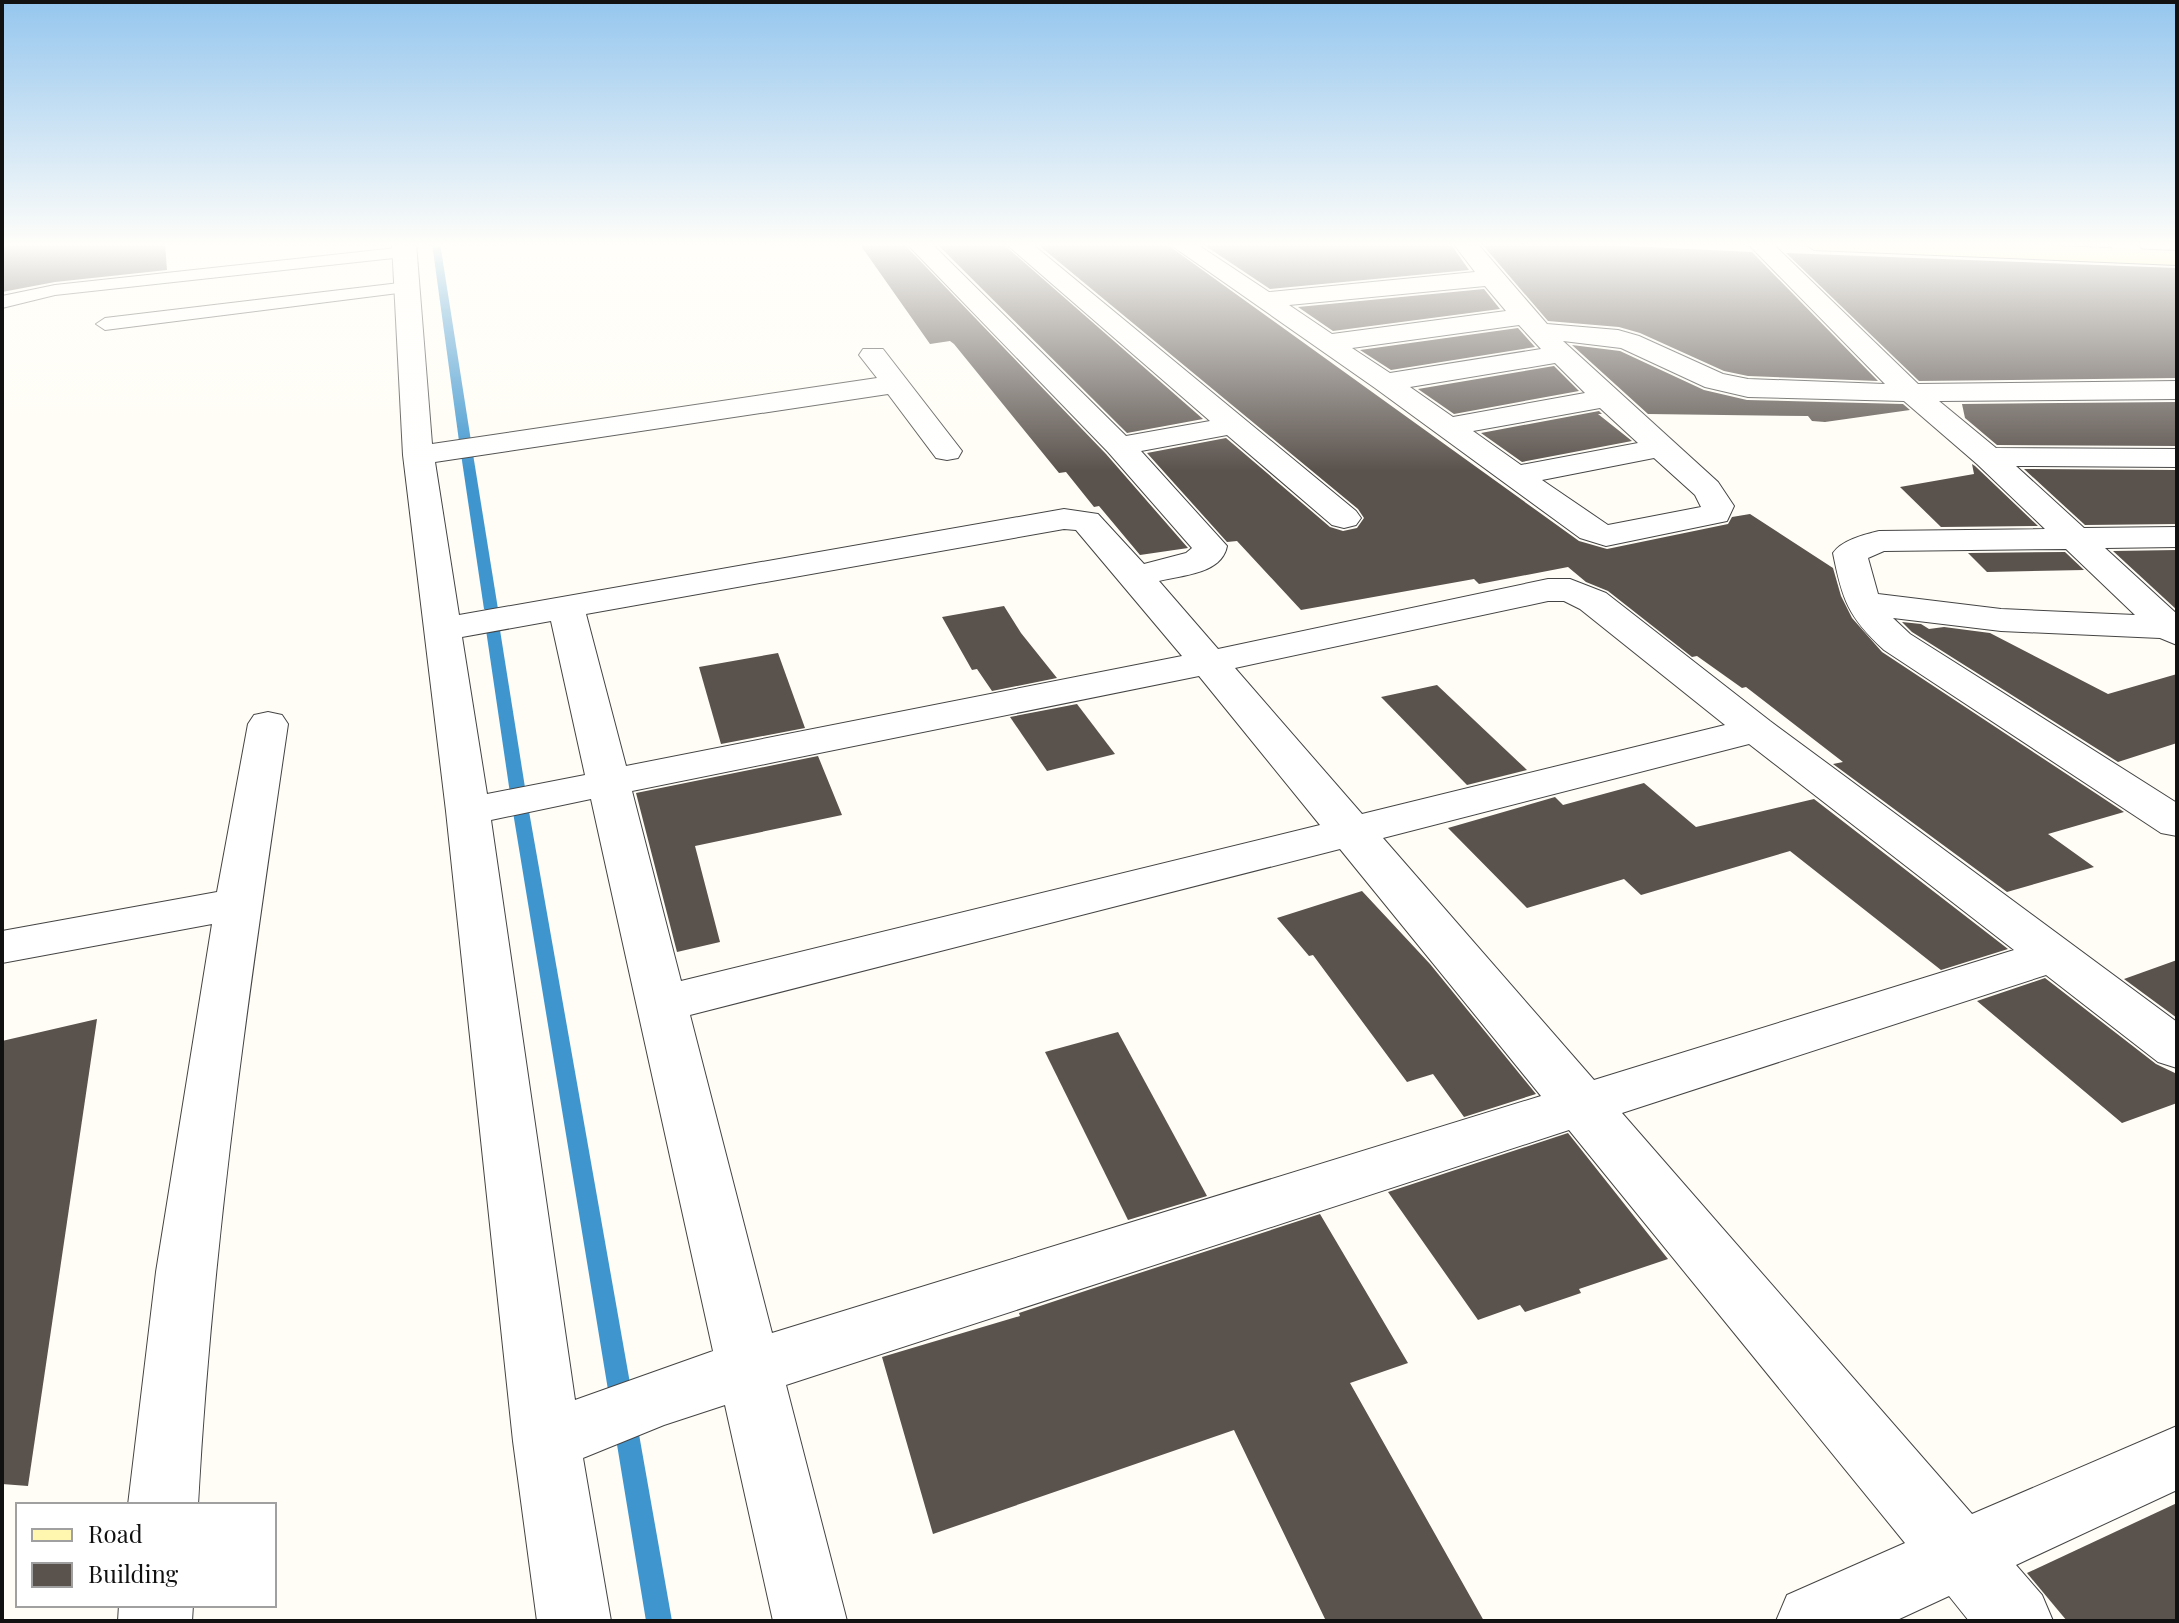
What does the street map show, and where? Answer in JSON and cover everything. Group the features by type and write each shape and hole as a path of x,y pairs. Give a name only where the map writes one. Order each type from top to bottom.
{"street":[{"path":"410,319 418,455 468,811 566,1434 574,1621"},
{"path":"992,319 1119,446 1210,546 1209,552 1198,561 1136,576"},
{"path":"1107,319 1344,518"},
{"path":"1294,319 1518,475 1592,531 1606,536 1715,514 1718,506 1707,489 1606,398 1529,319"},
{"path":"1835,319 1911,393 1988,457 2174,630"},
{"path":"1328,343 1533,323 1630,342 1715,381 1748,388 1911,393 2177,390"},
{"path":"1385,382 1563,354"},
{"path":"873,355 947,451"},
{"path":"418,455 896,384"},
{"path":"1449,427 1606,398"},
{"path":"1119,446 1235,425"},
{"path":"1518,475 1661,448"},
{"path":"1988,457 2177,458"},
{"path":"443,629 1064,519 1086,521 1209,662 2016,1621"},
{"path":"2177,537 1879,541 1850,553 1862,603 1873,622 1897,642 2177,823"},
{"path":"468,811 1209,662 1481,603 1548,590 1570,590 1593,601 1756,730 2177,1049"},
{"path":"1862,603 2001,620 2174,630"},
{"path":"566,607 810,1621"},
{"path":"163,1503 193,1225 238,904 268,724"},
{"path":"662,1004 1756,730"},
{"path":"2,947 238,904"},
{"path":"566,1434 654,1399 749,1368 2054,955"},
{"path":"1813,1621 2177,1457"}],"lane":[{"path":"105,324 130,319"}],"building":[{"path":"912,319 976,319 1106,454 1188,548 1140,555 1066,472 1059,473 954,344 950,341 930,344"},
{"path":"1012,319 1088,319 1203,419 1127,433"},
{"path":"1128,319 1270,319 1579,541 1607,549 1728,524 1732,517 1750,514 1833,568 1841,596 1852,618 1882,652 2124,812 2048,834 2094,867 2007,892 1833,764 1843,762 1746,687 1742,688 1697,656 1692,657 1608,591 1586,582 1568,567 1479,584 1474,579 1301,610 1237,541 1227,542 1147,453 1226,438 1330,527 1343,531 1357,528 1364,518 1358,509"},
{"path":"1315,319 1426,319 1333,331"},
{"path":"1546,319 1817,319 1878,381 1748,376 1724,371 1640,333 1619,327"},
{"path":"1854,319 2177,319 2177,378 1919,381"},
{"path":"1518,328 1535,347 1391,370 1360,350"},
{"path":"1572,345 1620,351 1704,390 1747,400 1903,404 1910,410 1825,422 1812,421 1808,416 1648,414"},
{"path":"1554,366 1579,391 1454,414 1418,389"},
{"path":"2177,402 2177,446 1997,445 1965,418 1962,404"},
{"path":"1599,411 1602,414 1598,414 1632,441 1522,462 1481,433"},
{"path":"1972,464 2038,526 1941,527 1900,487 1974,474"},
{"path":"2024,469 2177,470 2177,524 2085,525"},
{"path":"2177,550 2177,610 2113,551"},
{"path":"2065,552 2084,570 1987,572 1968,553"},
{"path":"1004,606 1057,678 992,691 977,669 972,670 942,617"},
{"path":"1902,622 1921,624 1929,629 1944,627 1990,633 2108,694 2177,674 2177,743 2118,762 1912,632"},
{"path":"778,653 805,728 721,744 699,667"},
{"path":"1437,685 1527,770 1467,785 1381,697"},
{"path":"1077,704 1115,754 1047,771 1010,717"},
{"path":"818,756 842,815 695,846 720,942 677,952 636,793"},
{"path":"1644,783 1696,827 1814,799 2008,949 1941,970 1790,851 1641,895 1624,879 1527,908 1448,828 1555,797 1563,805"},
{"path":"1362,891 1430,964 1536,1094 1464,1117 1433,1074 1407,1082 1313,955 1309,956 1277,918"},
{"path":"2177,960 2177,1018 2124,979"},
{"path":"2045,978 2156,1064 2177,1074 2177,1103 2122,1123 1977,1001"},
{"path":"97,1019 28,1486 2,1484 2,1041"},
{"path":"1118,1032 1207,1196 1128,1220 1045,1052"},
{"path":"1568,1133 1668,1259 1579,1289 1581,1293 1525,1312 1520,1305 1478,1320 1388,1192"},
{"path":"1320,1214 1408,1363 1350,1383 1484,1621 1326,1621 1234,1430 933,1534 882,1357 1020,1316 1019,1313"},
{"path":"2177,1503 2177,1621 2067,1621 2027,1573"}],"waterway":[{"path":"447,319 465,441"},
{"path":"467,454 491,609"},
{"path":"493,630 519,800 659,1621"}]}
